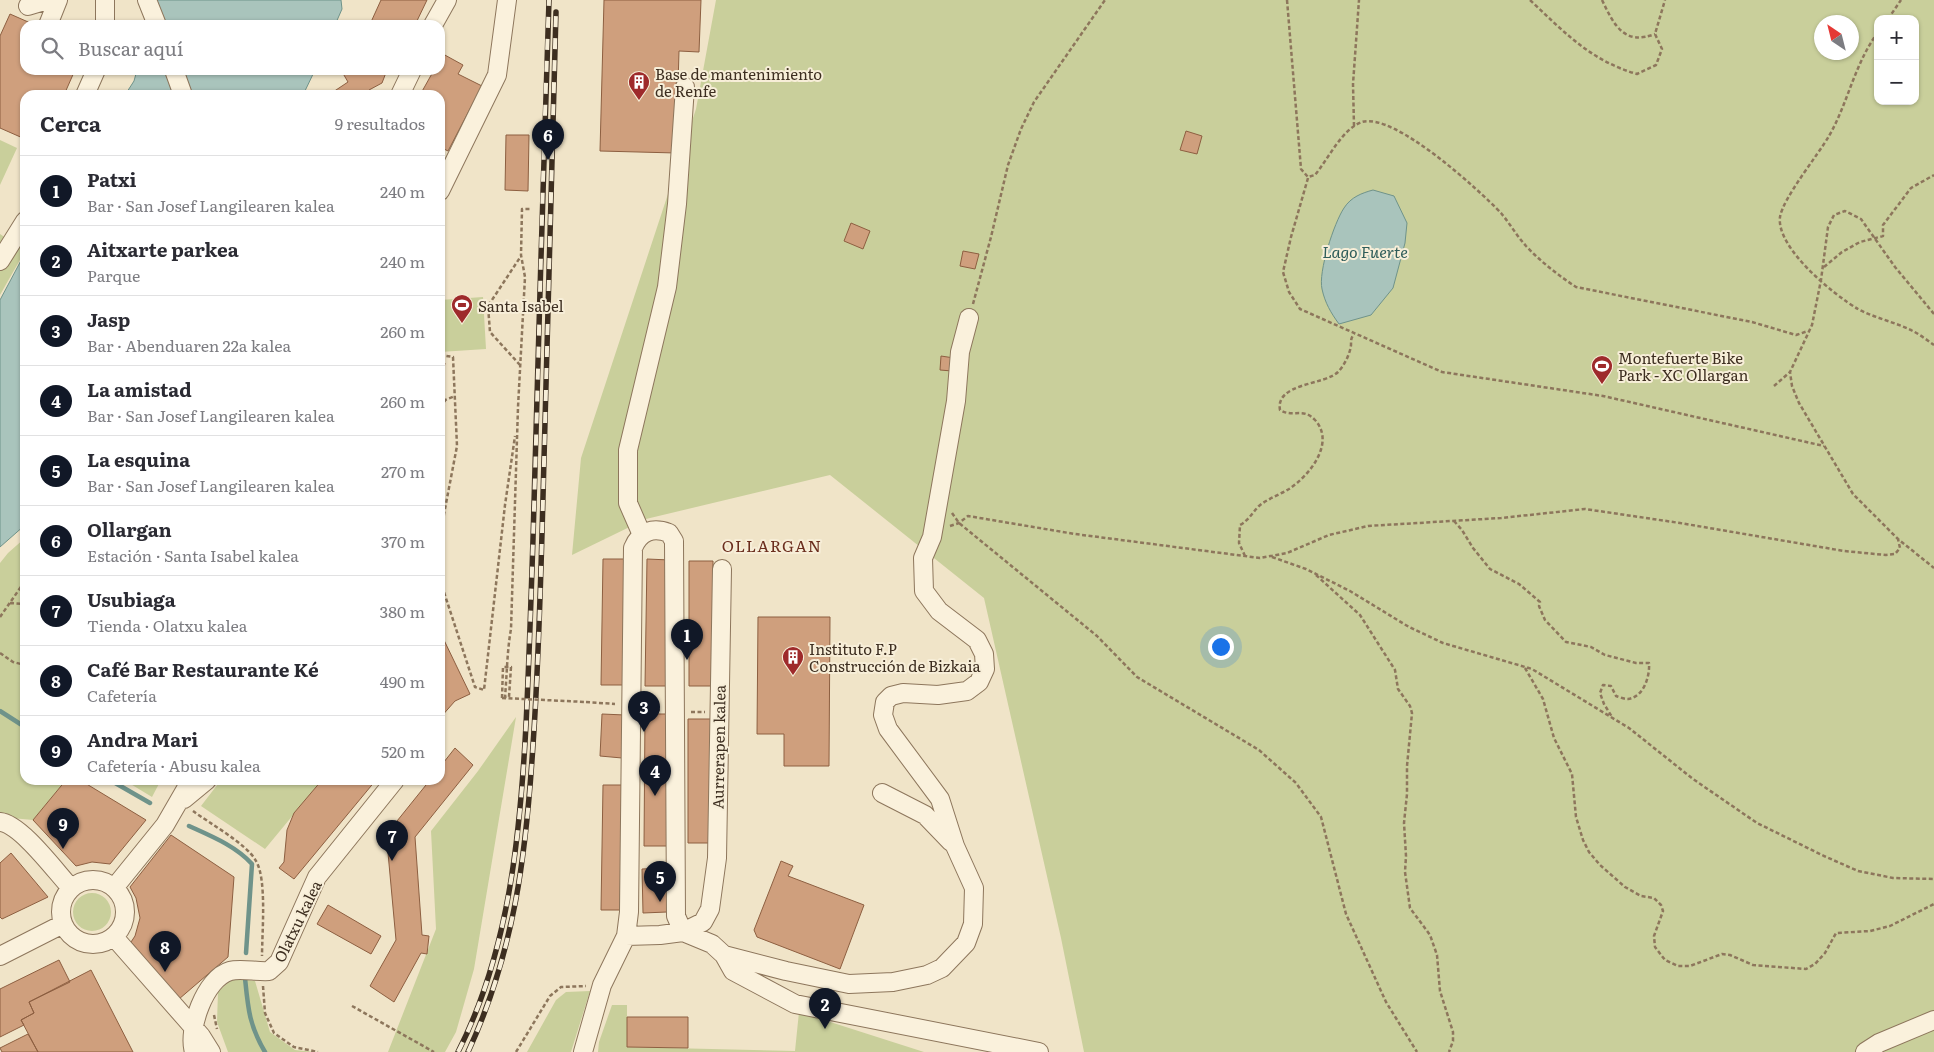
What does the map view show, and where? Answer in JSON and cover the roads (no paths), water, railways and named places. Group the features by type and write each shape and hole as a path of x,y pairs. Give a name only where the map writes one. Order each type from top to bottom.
{"street":[{"path":"28,6 48,0"},
{"path":"50,20 58,0"},
{"path":"105,0 105,20"},
{"path":"147,0 155,20"},
{"path":"436,20 447,0"},
{"path":"445,181 497,75 507,0"},
{"path":"87,90 94,75"},
{"path":"176,75 181,90"},
{"path":"402,90 410,75"},
{"path":"642,535 628,503 628,450 667,287 677,204 685,87"},
{"path":"0,261 20,228"},
{"path":"724,955 786,971 849,984 893,982 928,975 942,968 966,942 973,924 974,888 954,846 940,799 888,729 882,715 886,702 891,696 903,693 938,695 967,690 979,682 985,668 984,654 977,640 939,611 924,591 923,558 932,537 956,401 960,352 969,318"},
{"path":"583,1052 602,985 626,936 629,912 633,548 642,535 652,530 661,530 669,533 674,541 676,916 684,932"},
{"name":"Aurrerapen kalea","path":"684,932 703,922 710,909 716,858 722,569"},
{"path":"114,888 164,825 189,785"},
{"path":"180,802 200,785"},
{"name":"Olatxu kalea","path":"194,1052 194,1029 200,1003 210,987 230,970 262,972 274,968 283,956 317,877 391,785"},
{"path":"882,793 925,816 954,846"},
{"path":"0,822 7,823 20,831 72,888"},
{"path":"88,880 107,883 114,888 121,897 125,907 121,928 114,937 100,943 85,944 76,940 68,933 63,924 61,905 65,896 79,883 88,880"},
{"path":"0,956 63,924"},
{"path":"626,936 684,932 712,944 724,955 733,970 795,1004 1039,1052"},
{"path":"114,937 194,1029 211,1052"},
{"path":"174,1007 200,1003"},
{"path":"1865,1052 1879,1043 1934,1020"}],"water":[{"path":"157,0 341,0 342,9 337,20 151,20"},
{"path":"136,75 313,75 305,90 128,90"},
{"name":"Lago Fuerte","path":"1373,190 1394,196 1407,223 1405,243 1393,288 1371,315 1339,324 1325,299 1321,281 1322,271 1332,236 1344,208 1353,198"},
{"path":"20,262 20,529 0,547 0,300"}],"waterway":[{"path":"0,711 20,724"},
{"path":"119,785 150,803"},
{"path":"189,826 231,847 252,864 246,953"},
{"path":"245,978 250,1016 265,1052"}],"railway":[{"path":"458,1052 475,1014 500,934 509,893 520,809 530,632 549,0"},
{"path":"468,1052 497,976 516,902 530,786 540,613 556,12"}],"place":[{"name":"Base de mantenimiento de Renfe","path":"639,101"},
{"name":"Ollargan","path":"548,160"},
{"name":"Santa Isabel","path":"462,324"},
{"name":"Montefuerte Bike Park - XC Ollargan","path":"1602,385"},
{"name":"Patxi","path":"687,660"},
{"name":"Instituto F.P Construcción de Bizkaia","path":"793,676"},
{"name":"Jasp","path":"644,732"},
{"name":"La amistad","path":"655,796"},
{"name":"Andra Mari","path":"63,849"},
{"name":"Usubiaga","path":"392,861"},
{"name":"La esquina","path":"660,902"},
{"name":"Café Bar Restaurante Ké","path":"165,972"},
{"name":"Aitxarte parkea","path":"825,1029"}],"district":[{"name":"OLLARGAN","path":"772,545"}]}
